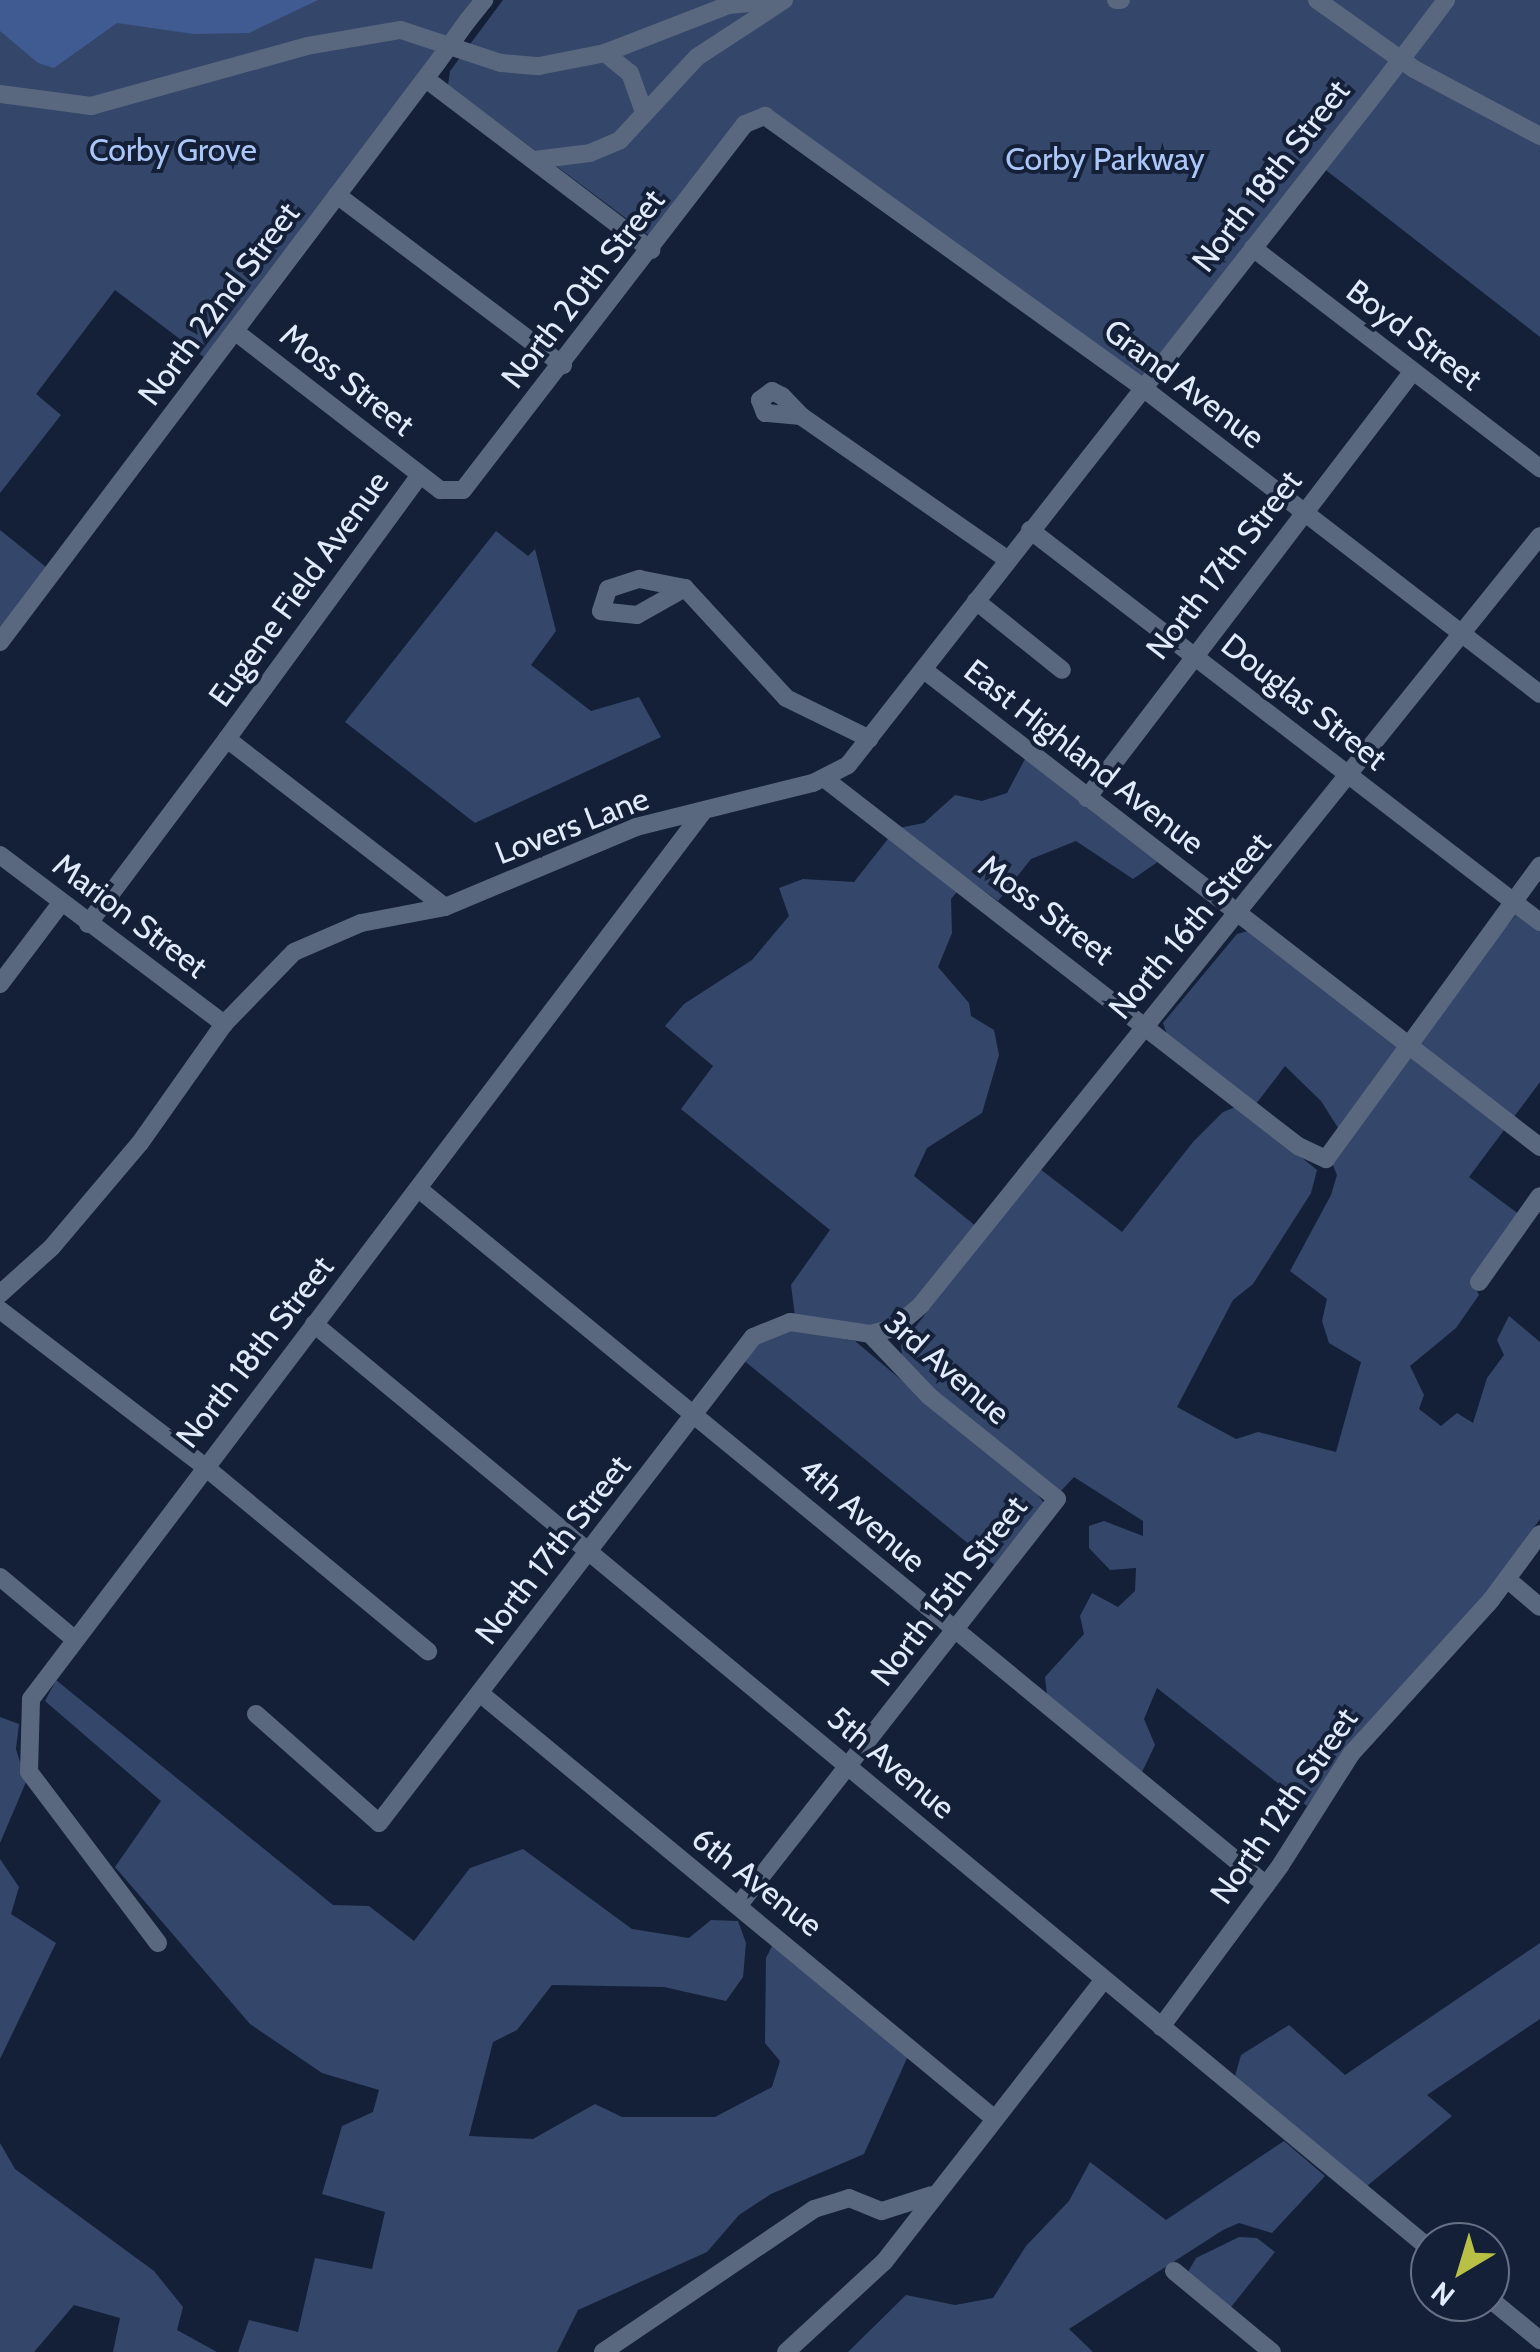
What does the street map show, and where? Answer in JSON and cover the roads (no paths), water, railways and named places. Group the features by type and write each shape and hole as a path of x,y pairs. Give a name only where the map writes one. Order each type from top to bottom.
{"street":[{"name":"North 22nd Street","path":"0,642 484,0"},
{"path":"0,94 91,106 324,42 400,30 469,52 539,66 605,53 730,5 781,0"},
{"path":"534,160 606,148 696,57 781,0"},
{"path":"1317,0 1414,69 1540,136"},
{"name":"North 18th Street","path":"1143,388 1446,0"},
{"path":"605,53 630,73 644,112"},
{"path":"431,71 534,160 651,250"},
{"name":"North 20th Street","path":"420,475 448,493 463,490 750,119 765,116 788,130"},
{"name":"Grand Avenue","path":"788,130 1143,388 1540,694"},
{"path":"337,196 563,364"},
{"name":"Boyd Street","path":"1252,248 1540,468"},
{"name":"Moss Street","path":"237,332 420,475"},
{"name":"North 17th Street","path":"1088,798 1192,653 1413,371"},
{"name":"Lovers Lane","path":"0,1294 52,1247 140,1143 224,1024 294,952 361,924 445,907 636,826 702,814 825,779 870,738 1143,388"},
{"path":"801,416 1008,560"},
{"name":"Eugene Field Avenue","path":"88,924 420,475"},
{"name":"Douglas Street","path":"1030,530 1540,922"},
{"name":"North 16th Street","path":"870,1334 910,1318 1239,916 1540,536"},
{"path":"685,588 634,615 601,611 601,597 624,583 662,579 685,588 786,698 870,738"},
{"path":"624,583 634,615"},
{"path":"976,602 1062,670"},
{"name":"East Highland Avenue","path":"924,670 1540,1147"},
{"name":"Eugene Field Avenue","path":"226,739 445,907"},
{"name":"Moss Street","path":"825,779 1298,1146 1326,1159 1406,1044"},
{"name":"North 18th Street","path":"158,1942 29,1772 25,1735 32,1699 73,1638 420,1190 702,814"},
{"name":"Marion Street","path":"0,855 224,1024"},
{"path":"1406,1044 1540,866"},
{"path":"0,984 61,903"},
{"name":"4th Avenue","path":"420,1190 696,1412 953,1633 1266,1885"},
{"path":"1479,1282 1540,1196"},
{"path":"0,1310 204,1466 428,1652"},
{"name":"North 17th Street","path":"256,1714 379,1823 744,1347 781,1322"},
{"name":"3rd Avenue","path":"781,1322 870,1334 928,1396 1057,1499"},
{"name":"5th Avenue","path":"314,1324 1410,2233"},
{"name":"North 15th Street","path":"738,1906 851,1768 1057,1499"},
{"name":"North 12th Street","path":"1161,2027 1266,1885 1351,1754 1507,1579 1540,1534"},
{"path":"0,1577 73,1638"},
{"path":"1507,1579 1540,1608"},
{"name":"6th Avenue","path":"480,1694 994,2119"},
{"path":"786,2352 884,2262 1104,1979"},
{"path":"603,2352 814,2209 849,2198 894,2209 937,2193"},
{"path":"1174,2272 1272,2352"},
{"path":"1510,2315 1540,2340"}],"park label":[{"name":"Corby Grove","path":"173,150"},
{"name":"Corby Parkway","path":"1105,159"}]}
